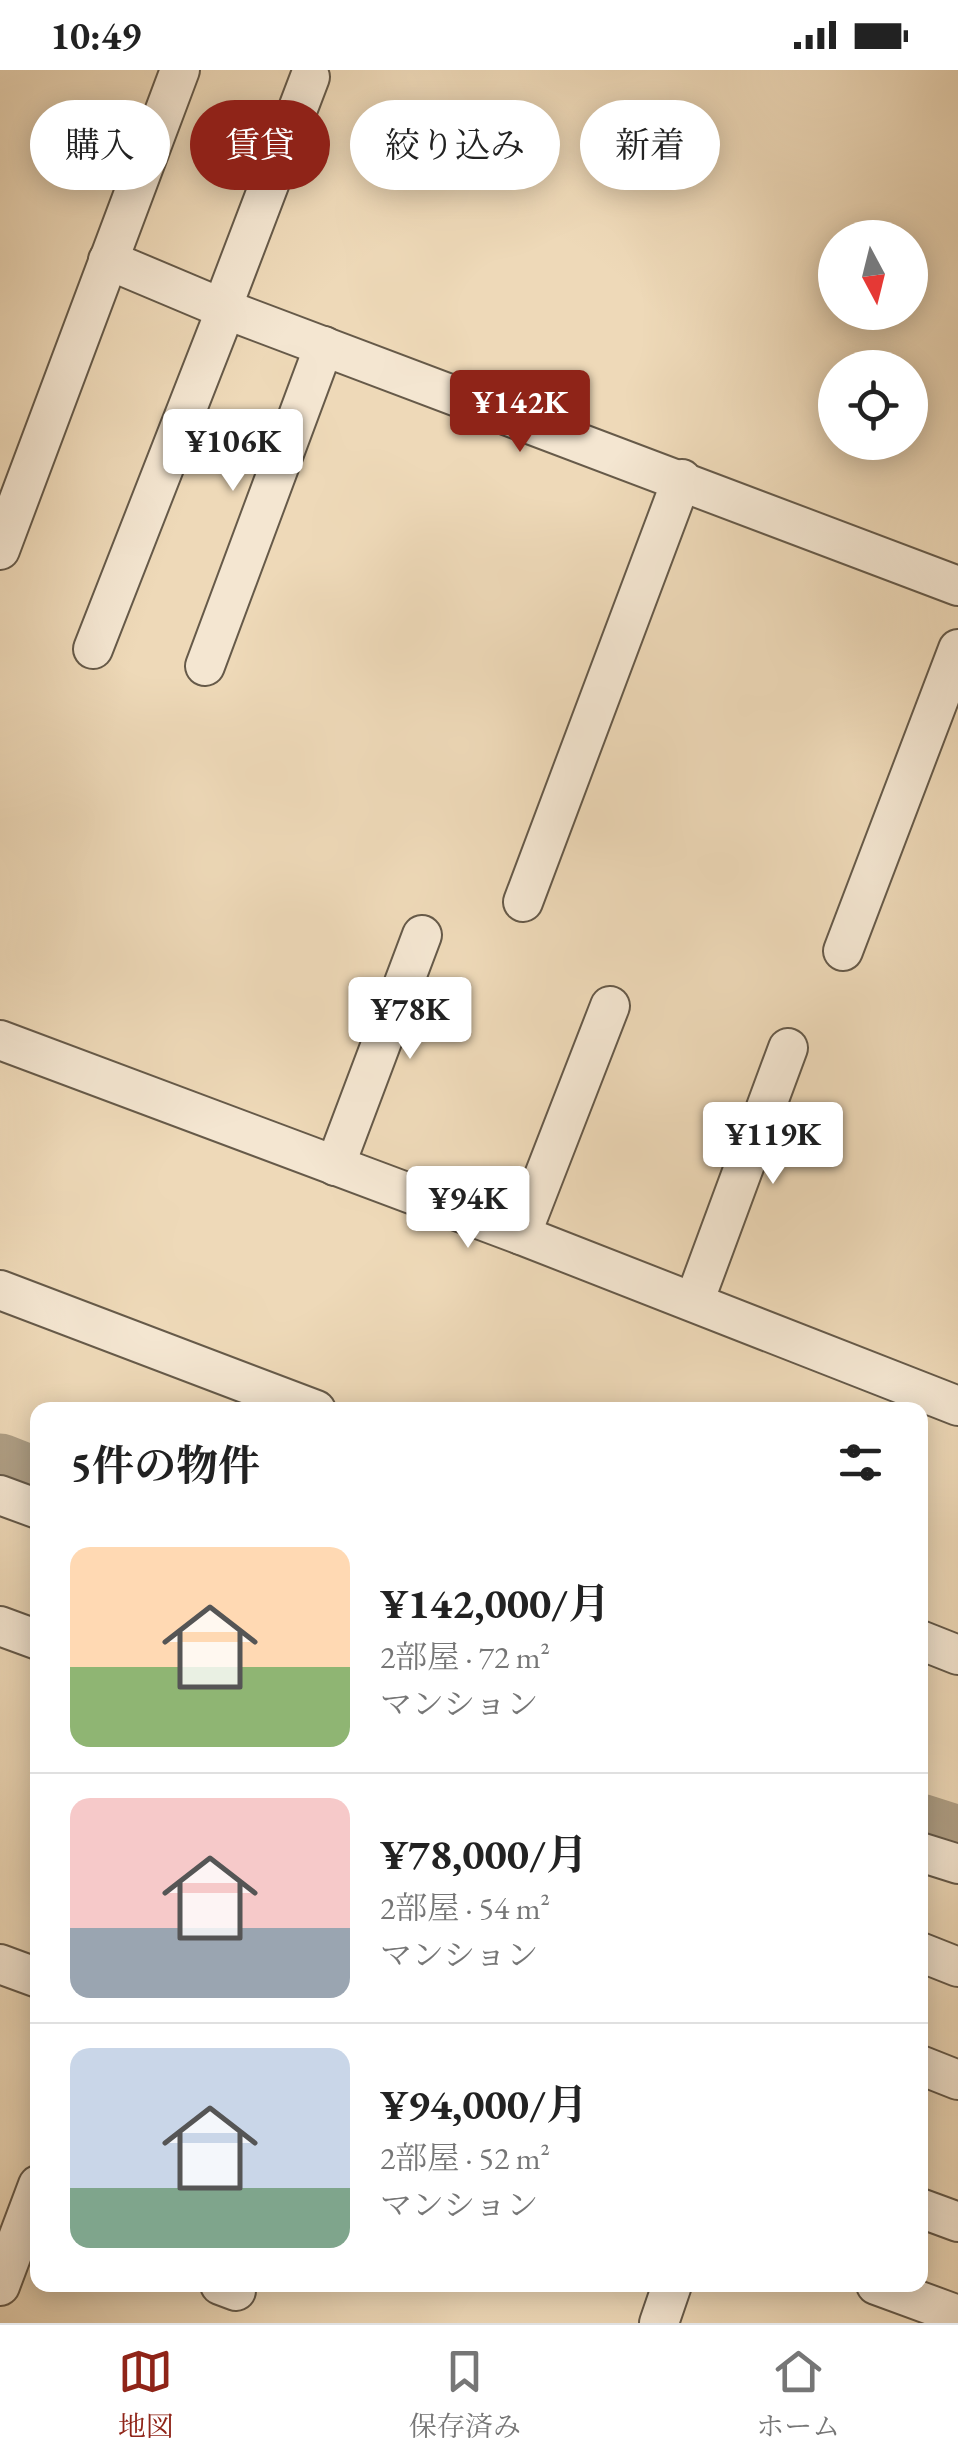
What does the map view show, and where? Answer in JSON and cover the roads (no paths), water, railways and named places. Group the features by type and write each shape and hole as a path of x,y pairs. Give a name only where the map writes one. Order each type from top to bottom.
{"street":[{"path":"0,550 180,70"},
{"path":"92,650 310,77"},
{"path":"108,260 224,308 958,586"},
{"path":"205,666 324,346"},
{"path":"524,902 682,479"},
{"path":"844,950 958,650"},
{"path":"335,1166 422,935"},
{"path":"522,1235 610,1006"},
{"path":"0,1040 522,1235 958,1406"},
{"path":"694,1302 788,1048"},
{"path":"0,1290 295,1402"},
{"path":"0,1494 30,1507"},
{"path":"0,1626 30,1637"},
{"path":"928,1855 958,1864"},
{"path":"928,1955 958,1967"},
{"path":"0,1964 30,1975"},
{"path":"928,2067 958,2080"},
{"path":"0,2286 25,2208"},
{"path":"928,2211 958,2222"},
{"path":"659,2323 670,2292"},
{"path":"895,2292 958,2315"}],"waterway":[{"path":"0,1466 30,1478"},
{"path":"928,1829 958,1838"}]}
